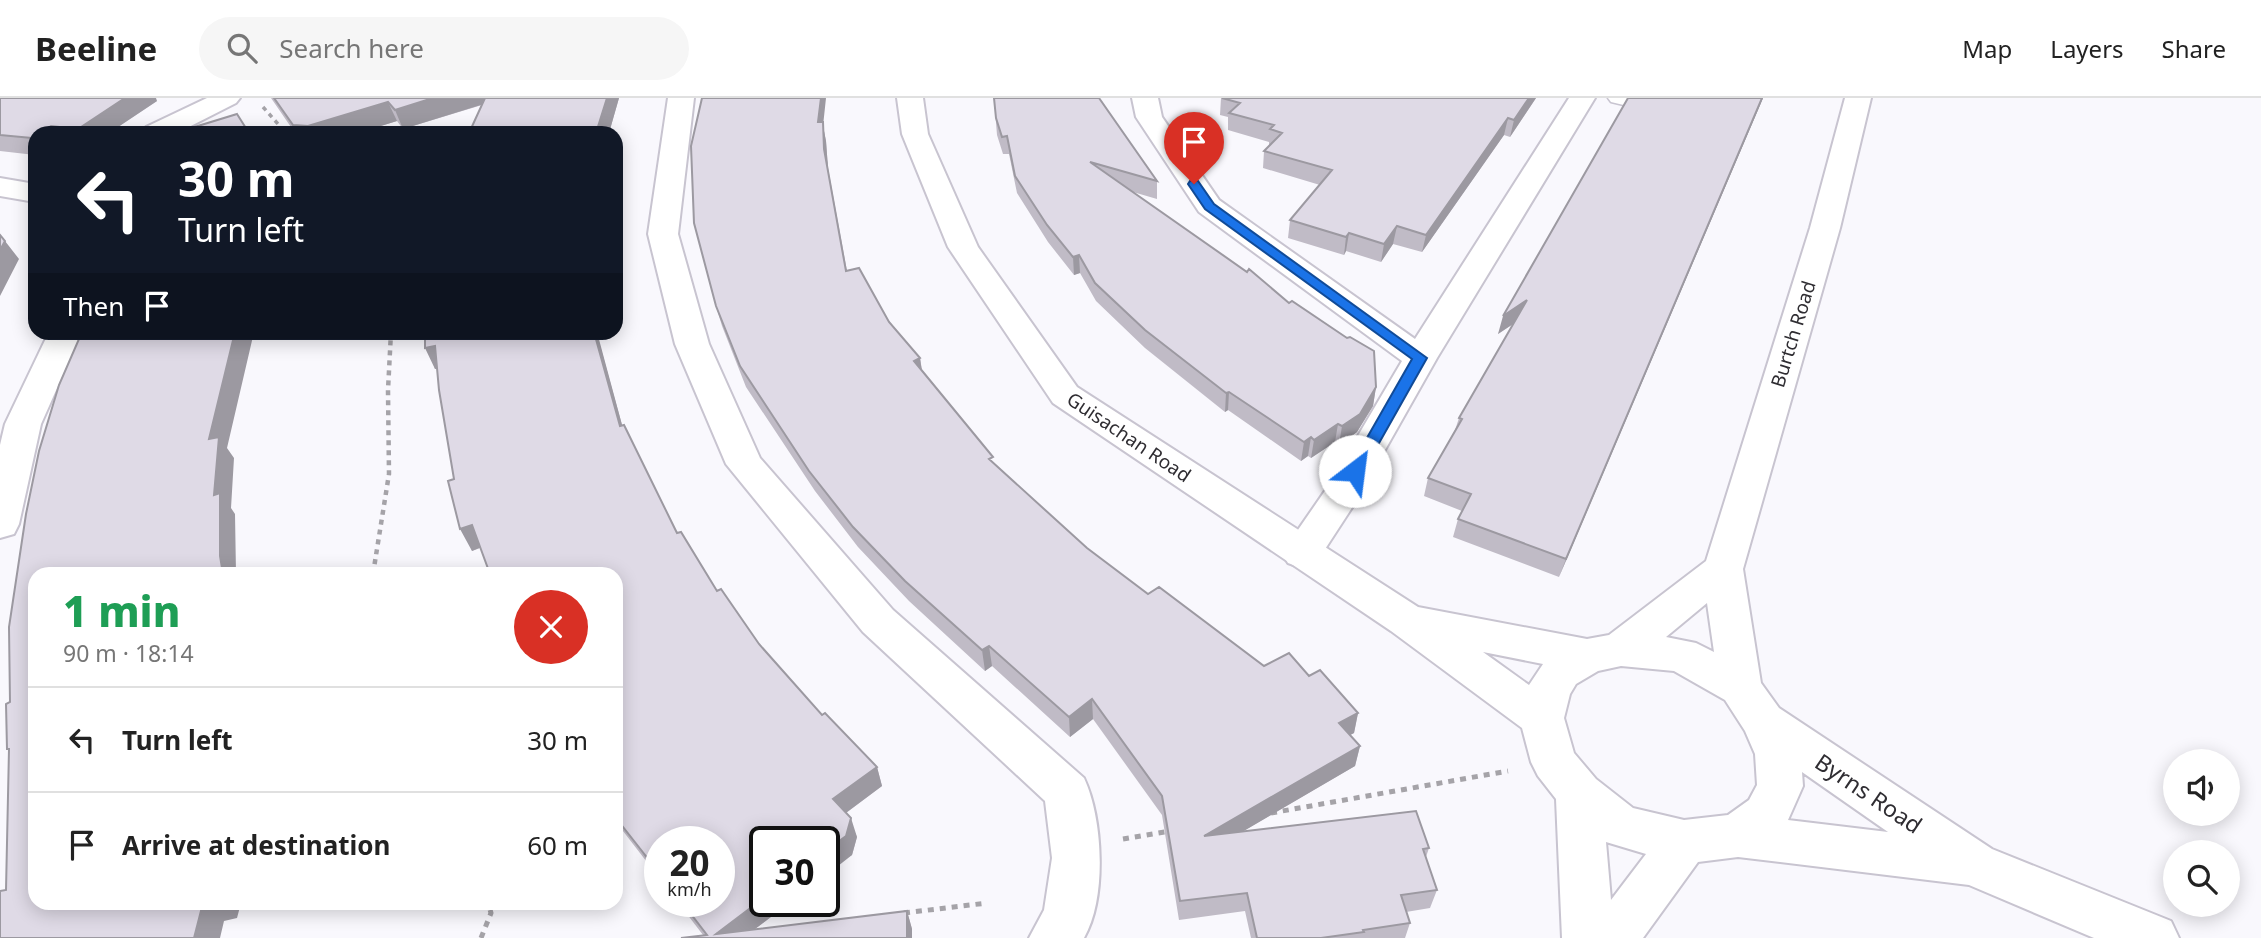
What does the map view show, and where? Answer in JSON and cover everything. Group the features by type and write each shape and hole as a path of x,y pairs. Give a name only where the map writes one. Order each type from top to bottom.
{"street":[{"path":"170,126 227,98"},
{"path":"681,98 663,234 692,344 744,464 878,621 1067,792 1076,858 1068,918 1055,938"},
{"name":"Guisachan Road","path":"909,98 915,135 962,247 1065,395 1406,620 1542,718"},
{"path":"1145,98 1149,117 1209,206 1420,358"},
{"path":"1302,553 1342,494 1420,358 1582,98"},
{"name":"Burtch Road","path":"1752,704 1723,569 1825,228 1858,98"},
{"path":"0,187 28,191"},
{"path":"0,524 23,424 62,340"},
{"path":"1604,653 1681,655 1752,704 1779,754 1780,786 1766,815 1738,835 1684,842 1620,826 1579,793 1554,762 1542,718 1549,689 1561,672 1604,653 1723,569"},
{"name":"Guisachan Road","path":"1406,620 1604,653"},
{"name":"Byrns Road","path":"1752,704 1975,865 2153,938"},
{"path":"1579,793 1588,938"},
{"name":"Byrns Road","path":"1738,835 1975,865"},
{"path":"1613,938 1684,842"}],"lane":[{"path":"1618,98 1653,106"}],"path":[{"path":"255,98 280,126"},
{"path":"374,567 389,474 391,340"},
{"path":"1259,815 1520,768"},
{"path":"1109,841 1177,829"},
{"path":"890,915 987,903"},
{"path":"481,938 490,910"}],"building":[{"path":"0,98 125,98 83,126 28,126 28,138 0,135"},
{"path":"274,98 433,98 395,110 388,102 308,126 293,125"},
{"path":"485,98 607,98 598,126 472,126"},
{"path":"702,98 821,98 818,122 823,122 824,149 846,271 859,268 889,322 920,358 914,361 993,457 989,459 1087,548 1148,594 1159,587 1264,666 1289,653 1309,676 1320,670 1358,713 1339,723 1360,746 1204,836 1416,811 1429,848 1423,849 1437,890 1401,895 1410,923 1321,938 1257,938 1247,893 1180,901 1162,796 1092,699 1069,717 989,646 982,650 905,581 853,527 809,471 740,366 716,306 694,223 691,146"},
{"path":"994,98 1099,98 1157,181 1090,162 1247,272 1249,269 1289,303 1292,301 1347,338 1350,337 1374,351 1376,387 1360,414 1342,426 1338,424 1314,440 1311,437 1304,442 1229,392 1226,393 1145,330 1095,283 1079,255 1073,257 1047,225 1015,176 1007,136 1002,137 996,118"},
{"path":"1222,98 1529,98 1514,120 1508,118 1426,235 1397,226 1384,244 1349,233 1346,237 1290,220 1332,170 1264,151 1282,133 1270,129 1274,125 1229,113 1240,103"},
{"path":"1628,98 1762,98 1566,559 1458,519 1471,494 1428,478 1527,300 1503,316"},
{"path":"237,114 245,126 198,126"},
{"path":"0,235 5,241 0,250"},
{"path":"79,340 233,340 209,439 219,437 214,495 220,493 222,567 28,567 28,910 201,910 194,938 0,938 0,891 6,890 9,749 6,704 10,702 9,627 26,514 39,451 59,385"},
{"path":"425,340 596,340 620,426 624,425 677,533 681,532 717,591 721,589 759,644 822,715 825,713 877,767 833,799 851,818 846,836 840,840 840,826 749,826 749,909 716,934 907,911 907,938 681,938 707,935 693,917 735,917 735,826 644,826 644,854 623,827 623,567 487,567 472,525 460,529 448,481 454,479 439,390 435,346 425,348"}],"route":[{"path":"1194,184 1209,206 1420,358 1355,471"}]}
